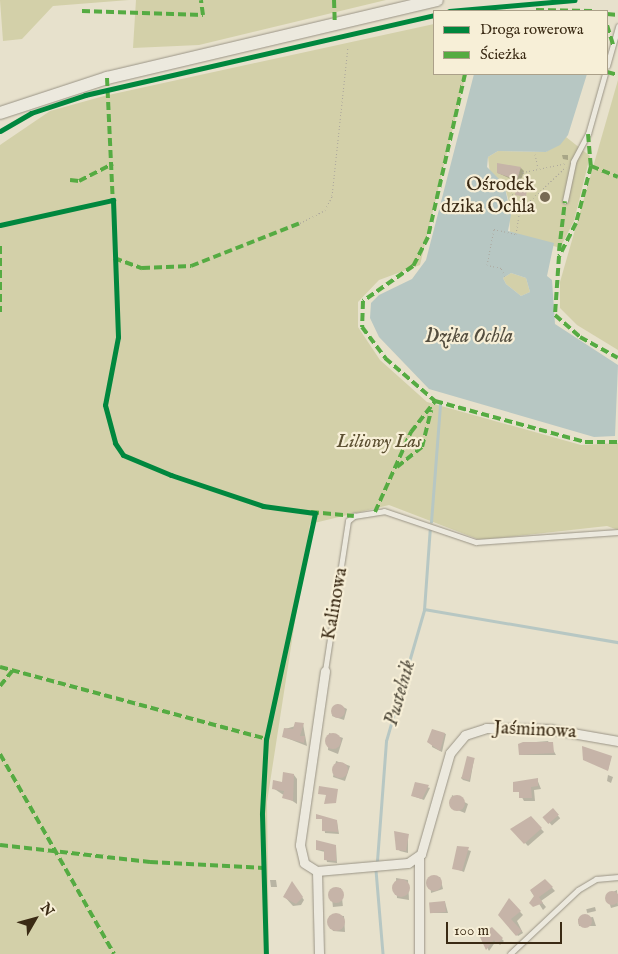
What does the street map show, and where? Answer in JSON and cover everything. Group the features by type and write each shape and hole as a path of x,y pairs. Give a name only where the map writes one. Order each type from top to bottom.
{"main road":[{"path":"1,113 107,78 437,0"}],"street":[{"name":"Kalinowa","path":"317,871 304,862 300,845 325,671"},
{"name":"Jaśminowa","path":"419,954 419,856 450,753 465,735 486,728 549,729 618,741"},
{"path":"319,954 317,871 408,862 419,856"}],"lane":[{"path":"608,62 618,27"},
{"path":"565,201 573,162 588,134 605,75"},
{"name":"Kalinowa","path":"325,671 348,521 354,516 384,511 476,542 618,532"},
{"path":"510,954 578,890 596,879 618,877"}],"path":[{"path":"300,224 325,210 332,196 348,48"},
{"path":"535,154 538,168"},
{"path":"519,173 573,162"},
{"path":"520,210 573,162"},
{"path":"505,276 501,268 487,265 494,229 516,234 520,210 511,190 524,172"}],"green space":[{"path":"0,0 129,0 53,6 22,39 3,41"},
{"path":"136,0 386,0 199,45 133,48"},
{"name":"Liliowy Las","path":"433,24 433,75 466,75 420,265 379,280 358,302 358,327 380,360 427,402 581,445 618,443 618,530 607,526 480,540 389,505 310,524 267,802 269,954 0,954 0,145 50,111 104,96"},
{"path":"618,80 618,350 577,325 560,308 560,282"},
{"name":"Ośrodek dzika Ochla","path":"566,137 590,156 574,221 560,248 510,233 509,202 504,184 490,174 488,157 498,151 546,152"},
{"path":"511,273 526,278 530,292 521,296 506,284 503,278"}],"water":[{"name":"Dzika Ochla","path":"474,75 587,75 568,135 560,145 546,152 498,151 488,157 487,167 504,184 511,215 508,231 554,243 547,276 552,280 555,324 618,365 615,436 594,437 429,389 379,337 370,318 371,303 379,295 412,279 426,260","holes":["511,273 526,278 530,292 521,296 506,284 503,278"]}],"building":[{"path":"497,163 521,167 517,180 497,173"},
{"path":"516,189 527,191 526,197 515,195"},
{"path":"335,704 341,704 345,711 341,718 335,718 331,714 331,708"},
{"path":"295,722 304,723 300,736 305,736 304,743 282,737 284,728 293,729"},
{"path":"432,729 445,733 440,751 427,742"},
{"path":"330,733 336,733 341,738 339,747 330,749 325,744 325,738"},
{"path":"523,742 553,742 554,753 519,755 518,744"},
{"path":"582,746 612,756 608,771 583,760"},
{"path":"467,756 475,758 469,780 461,778"},
{"path":"337,762 343,762 348,767 346,776 337,778 332,773 332,767"},
{"path":"283,772 294,774 293,801 282,798 284,791 272,789 273,780 282,782"},
{"path":"538,778 538,786 531,787 532,798 519,798 519,792 513,792 513,782"},
{"path":"415,782 429,785 422,799 411,796"},
{"path":"319,786 338,789 336,803 324,804 326,795 318,794"},
{"path":"454,795 460,795 465,800 463,809 454,811 449,806 449,800"},
{"path":"553,808 559,815 548,824 542,817"},
{"path":"316,814 337,820 338,832 322,831 322,819 316,819"},
{"path":"531,816 542,828 524,844 510,829"},
{"path":"394,831 409,834 406,851 396,850"},
{"path":"316,840 336,845 336,861 324,860 324,850 316,850"},
{"path":"457,846 469,847 462,871 452,869"},
{"path":"434,875 440,877 442,883 440,889 434,891 428,889 426,883 428,877"},
{"path":"401,879 407,882 410,888 407,894 401,897 395,894 392,888 395,882"},
{"path":"545,879 553,887 539,897 543,903 533,907 529,903 534,896 530,890"},
{"path":"292,881 303,897 296,904 283,897"},
{"path":"333,887 339,887 344,892 342,901 333,903 328,898 328,892"},
{"path":"609,891 615,891 619,898 615,905 609,905 605,901 605,895"},
{"path":"509,898 521,911 511,919 522,931 516,936 498,915"},
{"path":"445,901 446,912 430,913 429,902"},
{"path":"336,913 342,916 345,922 342,928 336,931 330,928 327,922 330,916"},
{"path":"585,914 590,916 592,921 590,926 585,928 580,926 578,921 580,916"},
{"path":"492,927 503,938 497,944 494,940 486,950 479,935"}],"waterway":[{"name":"Pustelnik","path":"431,522 440,404"},
{"name":"Pustelnik","path":"377,861 386,741 424,610 430,527"},
{"path":"424,609 618,642"},
{"name":"Pustelnik","path":"376,870 383,954"}],"marked path":[{"path":"82,11 203,15 201,0"},
{"path":"334,0 335,24"},
{"path":"608,14 618,15"},
{"path":"608,28 613,45"},
{"path":"608,72 618,75"},
{"path":"465,75 428,237 413,266 363,301 362,327 385,358 435,401 585,442 618,442"},
{"path":"107,78 113,204"},
{"path":"588,134 591,166 576,223 559,256 555,315 580,337 618,358"},
{"path":"70,180 79,181 113,164"},
{"path":"591,166 618,177"},
{"path":"559,251 565,201"},
{"path":"114,258 142,268 191,266 300,223"},
{"path":"0,246 0,312"},
{"path":"375,512 411,432 435,401"},
{"path":"397,467 422,447 431,410"},
{"path":"311,512 354,516"},
{"path":"0,667 266,739"},
{"path":"0,686 13,670"},
{"path":"0,754 114,954"},
{"path":"0,845 150,862 264,868"}],"cycle path":[{"path":"460,10 575,0"},
{"path":"0,131 31,113 85,95 433,15"},
{"path":"0,225 113,200 118,337 105,405 115,443 123,455 171,475 263,506 315,513 266,739 262,814 266,954"}],"place":[{"name":"Ośrodek dzika Ochla","path":"545,197"}]}
